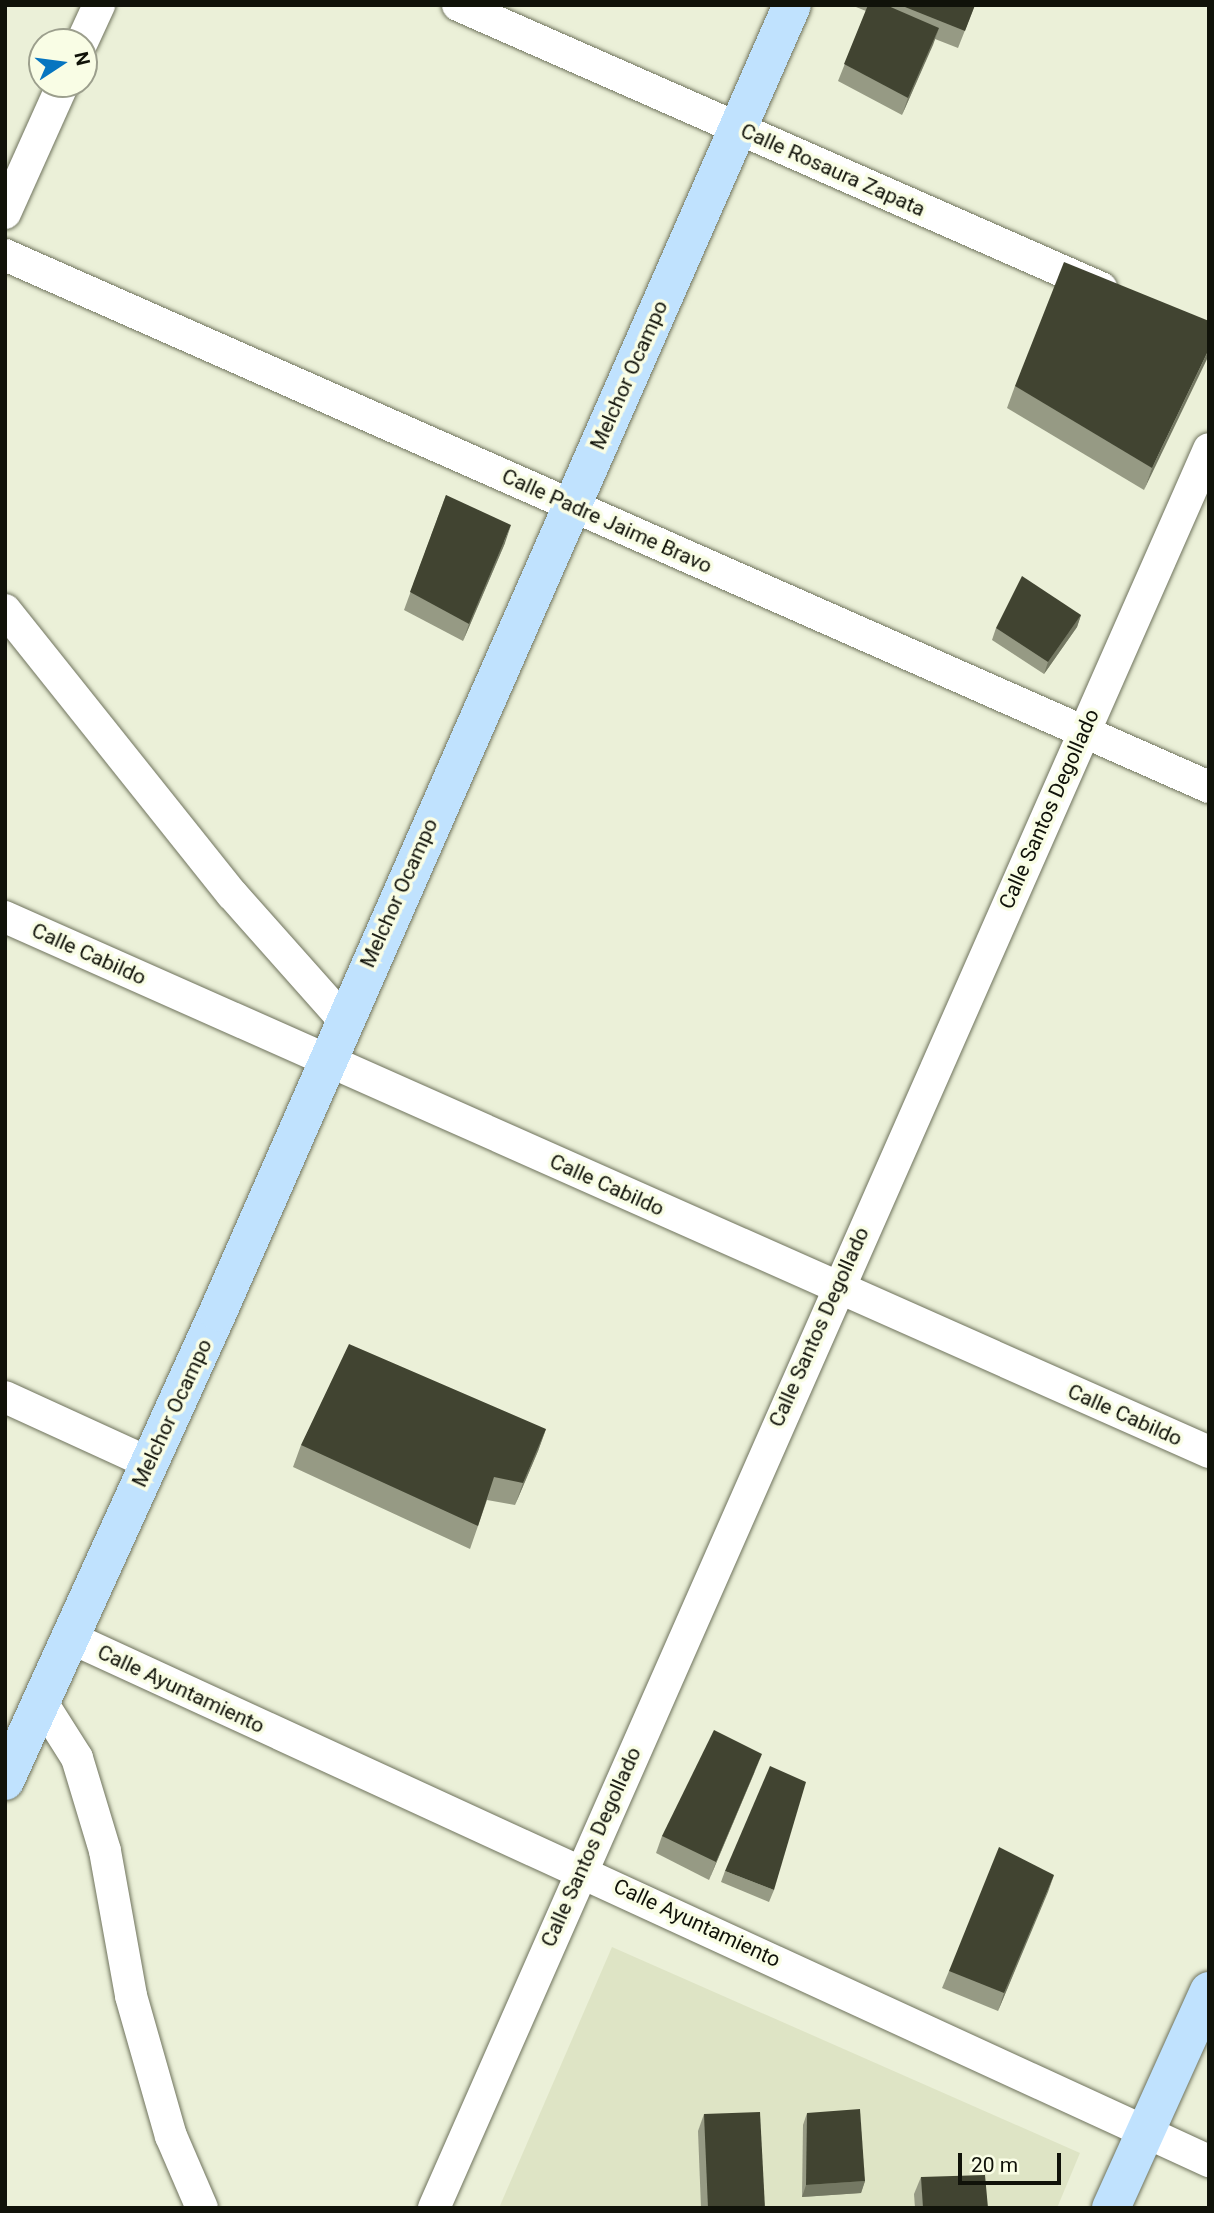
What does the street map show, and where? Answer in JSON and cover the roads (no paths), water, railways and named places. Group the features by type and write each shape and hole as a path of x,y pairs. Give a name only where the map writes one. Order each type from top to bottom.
{"street":[{"path":"88,28 99,5"},
{"name":"Calle Rosaura Zapata","path":"458,5 1132,301"},
{"name":"Melchor Ocampo","path":"5,1780 149,1462 792,5"},
{"path":"5,213 58,98"},
{"name":"Calle Padre Jaime Bravo","path":"5,255 1209,787"},
{"name":"Calle Santos Degollado","path":"434,2208 836,1287 1209,449"},
{"path":"5,610 223,884 343,1019"},
{"name":"Calle Cabildo","path":"5,917 1209,1452"},
{"path":"5,1396 149,1462"},
{"name":"Calle Ayuntamiento","path":"69,1637 581,1870 1143,2133 1209,2161"},
{"path":"41,1701 77,1758 105,1851 131,1996 171,2136 202,2208"},
{"path":"1111,2208 1209,1991"}]}
